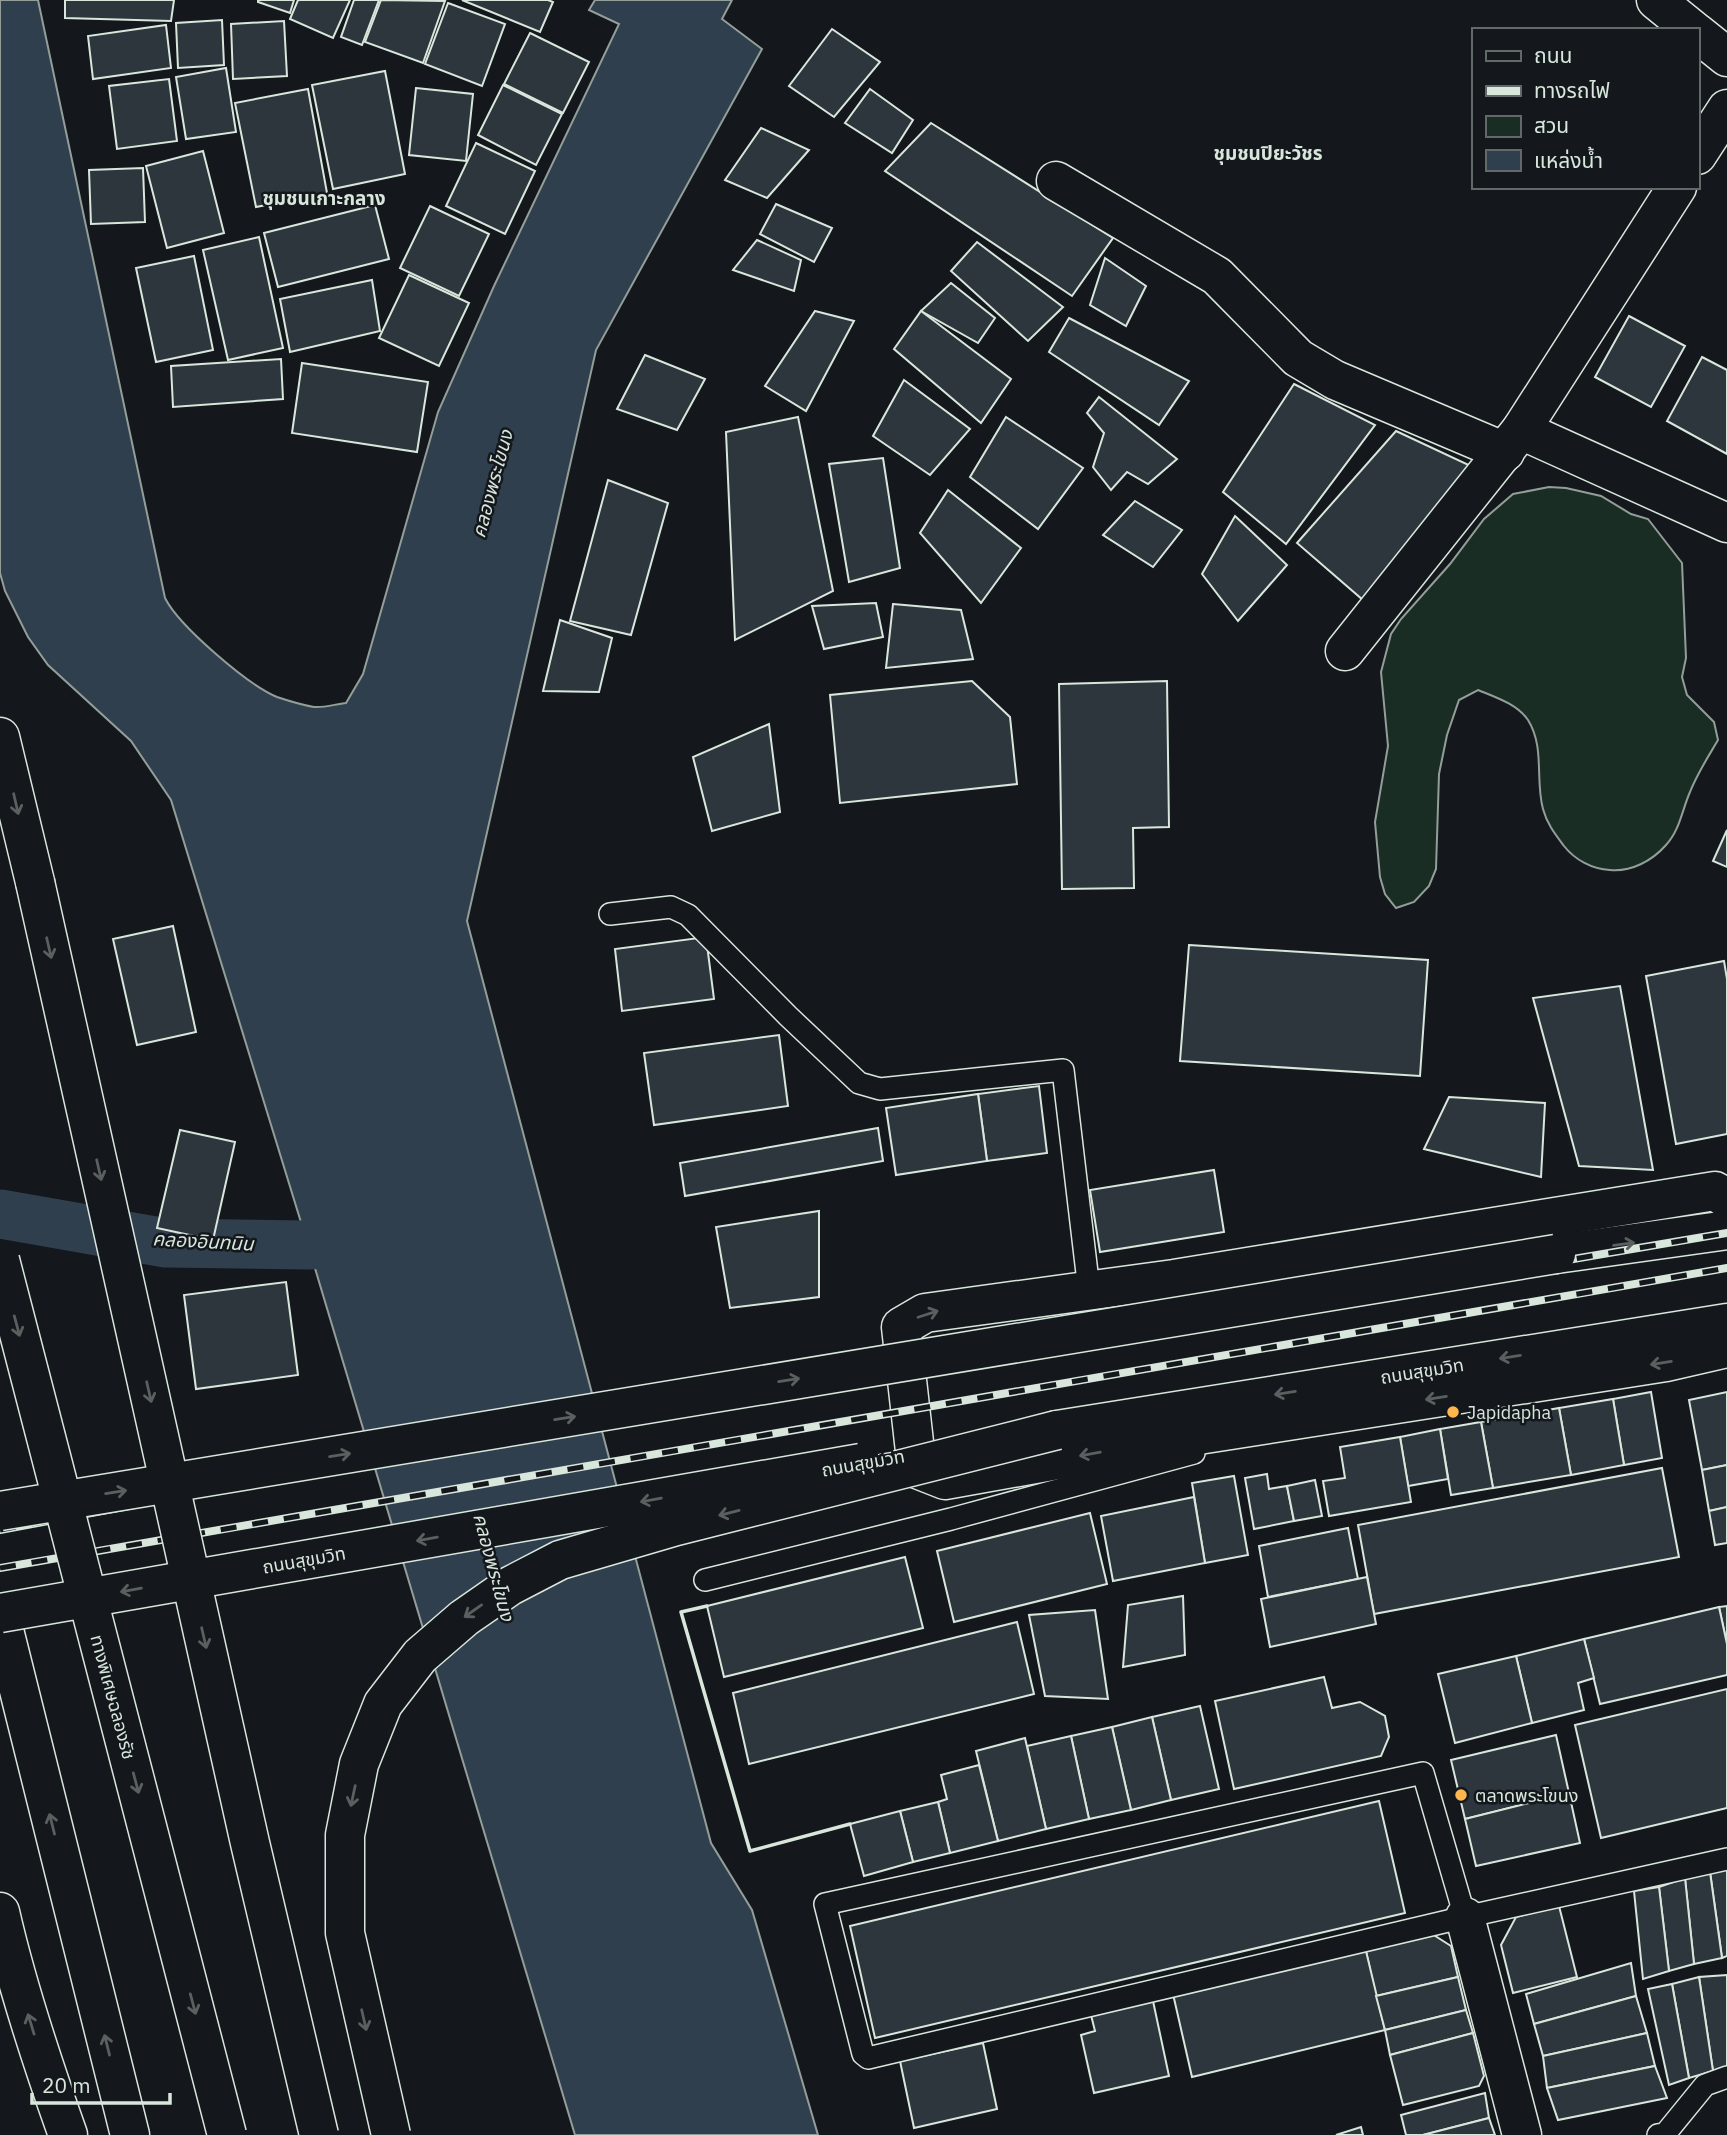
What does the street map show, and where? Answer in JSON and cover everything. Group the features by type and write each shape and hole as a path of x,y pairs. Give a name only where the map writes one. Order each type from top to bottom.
{"main road":[{"path":"1656,0 1691,28"},
{"path":"1699,35 1727,57"},
{"path":"1699,152 1727,109"},
{"path":"1056,181 1217,276 1298,358 1335,380 1513,441 1727,523"},
{"path":"1345,651 1513,441 1676,189"},
{"path":"0,737 35,882 250,1843 319,2135"},
{"path":"1727,1199 1716,1191 1187,1276 925,1313 901,1327 917,1469 945,1480 1198,1435 1666,1362 1727,1348"},
{"path":"0,1511 1556,1254 1727,1230"},
{"name":"ทางพิเศษฉลองรัช","path":"0,1260 227,2135"},
{"name":"ถนนสุขุมวิท","path":"0,1613 1056,1430 1727,1323"},
{"path":"391,2135 345,1933 345,1835 359,1764 383,1704 420,1656 464,1618 510,1586 560,1560 676,1526 1056,1430"},
{"path":"0,1613 130,2135"},
{"path":"0,1912 45,2070 68,2135"},
{"path":"1465,1917 1522,2135"}],"lane":[{"path":"610,914 671,907 688,915 798,1026 859,1083 870,1087 880,1089 1063,1070 1089,1290"},
{"path":"705,1580 951,1518 1346,1412"},
{"path":"1465,1917 1423,1773 825,1904 859,2041 864,2056 868,2058 1465,1917 1727,1859"},
{"path":"1664,2135 1705,2085 1727,2077"}],"green space":[{"path":"1549,487 1601,496 1631,514 1648,519 1682,563 1686,658 1682,677 1687,695 1714,722 1718,740 1696,779 1678,826 1666,845 1648,860 1633,867 1603,869 1590,866 1573,856 1549,824 1541,798 1536,741 1528,720 1512,705 1478,690 1459,700 1447,735 1439,774 1436,869 1429,886 1414,902 1396,908 1385,894 1380,877 1375,822 1388,746 1381,672 1391,634 1484,519 1513,494"}],"water":[{"name":"คลองพระโขนง","path":"0,0 38,0 165,598 184,624 249,680 277,697 314,707 346,703 363,674 438,412 494,286 619,24 589,10 595,0 732,0 722,19 762,49 596,350 467,921 711,1843 752,1910 818,2135 575,2135 308,1245 171,800 131,741 48,665 28,637 5,591 0,573"}],"building":[{"path":"65,0 174,0 171,21 65,18"},
{"path":"258,0 294,0 290,13"},
{"path":"298,0 350,0 333,38 290,19"},
{"path":"354,0 379,0 362,45 341,37"},
{"path":"381,0 445,1 423,63 365,42"},
{"path":"462,0 548,0 553,2 540,32"},
{"path":"448,3 505,24 482,86 425,64"},
{"path":"222,20 224,65 178,68 176,23"},
{"path":"284,21 287,76 233,79 231,24"},
{"path":"166,25 171,68 93,79 88,36"},
{"path":"832,29 880,62 834,117 789,86"},
{"path":"530,33 589,62 563,113 504,84"},
{"path":"226,68 236,132 186,139 176,77"},
{"path":"385,71 405,174 333,189 312,85"},
{"path":"169,79 177,141 117,149 109,86"},
{"path":"503,85 562,114 536,165 478,135"},
{"path":"416,88 473,94 466,161 409,155"},
{"path":"308,89 327,193 256,207 235,103"},
{"path":"870,89 913,120 892,153 845,123"},
{"path":"931,123 1113,238 1072,296 885,171"},
{"path":"761,128 809,150 767,198 725,180"},
{"path":"476,143 535,171 505,234 446,206"},
{"path":"203,151 224,233 167,248 146,166"},
{"path":"143,168 145,222 91,224 89,170"},
{"path":"776,204 832,228 814,262 760,234"},
{"path":"375,205 389,259 278,287 264,233"},
{"path":"430,206 489,234 459,296 400,268"},
{"path":"259,237 283,348 228,360 203,250"},
{"path":"757,240 801,260 794,291 733,270"},
{"path":"977,242 1063,307 1028,341 951,271"},
{"path":"194,256 213,350 156,362 136,268"},
{"path":"1105,258 1146,286 1126,326 1090,305"},
{"path":"409,275 469,303 439,366 379,338"},
{"path":"372,280 380,331 290,352 280,299"},
{"path":"951,283 995,318 978,343 921,311"},
{"path":"815,311 854,321 806,411 765,386"},
{"path":"921,311 1011,379 981,423 894,349"},
{"path":"1629,316 1685,346 1651,407 1595,377"},
{"path":"1069,318 1189,381 1159,425 1049,352"},
{"path":"645,355 705,379 677,430 617,409"},
{"path":"1702,357 1727,370 1727,454 1667,421"},
{"path":"281,359 283,399 173,407 171,366"},
{"path":"302,363 428,382 417,452 292,433"},
{"path":"904,380 970,429 930,475 873,436"},
{"path":"1294,384 1375,425 1286,544 1223,492"},
{"path":"1099,397 1177,459 1148,484 1127,472 1111,490 1093,467 1104,433 1087,413"},
{"path":"798,417 833,591 735,640 726,432"},
{"path":"1006,417 1083,468 1038,529 970,477"},
{"path":"1396,431 1473,467 1363,600 1297,543"},
{"path":"883,458 900,568 849,582 829,464"},
{"path":"608,480 668,503 631,635 570,621"},
{"path":"948,490 1021,548 981,603 920,533"},
{"path":"1135,501 1182,530 1153,567 1103,535"},
{"path":"1235,516 1287,565 1238,621 1202,574"},
{"path":"876,603 883,637 824,649 812,606"},
{"path":"893,604 961,610 973,659 886,668"},
{"path":"560,620 612,638 599,692 543,691"},
{"path":"972,681 1010,717 1017,784 840,803 830,695"},
{"path":"1167,681 1169,827 1133,828 1134,888 1062,889 1059,684"},
{"path":"769,724 780,812 712,831 693,757"},
{"path":"1727,830 1727,867 1713,861"},
{"path":"173,926 196,1032 137,1045 113,939"},
{"path":"706,937 714,999 622,1011 615,949"},
{"path":"1189,945 1428,960 1420,1076 1180,1061"},
{"path":"1724,961 1727,979 1727,1134 1676,1144 1646,976"},
{"path":"1620,986 1653,1170 1579,1166 1533,998"},
{"path":"779,1035 788,1106 654,1125 644,1053"},
{"path":"1039,1086 1047,1153 987,1161 978,1094"},
{"path":"978,1094 987,1161 896,1175 886,1108"},
{"path":"1449,1097 1545,1103 1541,1177 1424,1149"},
{"path":"878,1128 883,1161 685,1196 680,1163"},
{"path":"180,1130 235,1142 213,1240 157,1228"},
{"path":"1214,1170 1224,1232 1100,1252 1090,1190"},
{"path":"819,1211 819,1297 730,1308 716,1227"},
{"path":"286,1282 298,1375 196,1389 184,1295"},
{"path":"1651,1392 1662,1458 1624,1465 1613,1399"},
{"path":"1727,1392 1727,1465 1702,1470 1689,1400"},
{"path":"1613,1399 1624,1465 1571,1475 1559,1408"},
{"path":"1559,1408 1571,1475 1493,1488 1481,1422"},
{"path":"1481,1422 1493,1488 1451,1495 1440,1429"},
{"path":"1440,1429 1448,1479 1408,1486 1400,1437"},
{"path":"1400,1437 1411,1502 1329,1516 1323,1481 1345,1478 1340,1447"},
{"path":"1727,1465 1727,1507 1709,1511 1702,1470"},
{"path":"1662,1468 1679,1557 1374,1614 1358,1525"},
{"path":"1267,1474 1269,1489 1287,1486 1294,1521 1254,1529 1245,1478"},
{"path":"1234,1476 1248,1555 1205,1563 1192,1483"},
{"path":"1315,1480 1322,1516 1294,1521 1287,1486"},
{"path":"1194,1497 1205,1563 1113,1581 1101,1516"},
{"path":"1727,1507 1727,1543 1715,1545 1709,1511"},
{"path":"1090,1513 1107,1584 954,1622 937,1551"},
{"path":"1348,1528 1358,1579 1268,1597 1259,1546"},
{"path":"905,1557 923,1628 724,1677 707,1606"},
{"path":"1367,1577 1376,1624 1270,1647 1261,1599"},
{"path":"1183,1596 1185,1655 1123,1667 1128,1605"},
{"path":"1727,1606 1727,1644 1719,1607"},
{"path":"1719,1607 1727,1644 1727,1675 1600,1704 1584,1639"},
{"path":"1095,1610 1108,1699 1045,1696 1029,1615"},
{"path":"1017,1622 1034,1694 749,1764 733,1693"},
{"path":"1584,1639 1594,1678 1578,1683 1584,1710 1532,1723 1516,1656"},
{"path":"1516,1656 1532,1723 1455,1743 1438,1674"},
{"path":"1324,1677 1332,1708 1360,1702 1385,1716 1389,1737 1381,1756 1234,1789 1215,1701"},
{"path":"1727,1689 1727,1808 1601,1838 1575,1725"},
{"path":"1200,1706 1219,1789 1171,1800 1152,1717"},
{"path":"1152,1717 1171,1800 1131,1810 1112,1727"},
{"path":"1112,1727 1131,1810 1089,1819 1071,1736"},
{"path":"1556,1735 1569,1793 1465,1819 1451,1760"},
{"path":"1071,1736 1089,1819 1046,1829 1027,1746"},
{"path":"1025,1738 1046,1829 998,1841 976,1751"},
{"path":"979,1765 998,1841 950,1853 938,1802 947,1799 941,1775"},
{"path":"1569,1793 1580,1843 1476,1866 1465,1819"},
{"path":"1379,1801 1405,1913 875,2038 850,1926"},
{"path":"938,1802 950,1853 913,1862 900,1811"},
{"path":"900,1811 913,1862 864,1876 850,1824"},
{"path":"1727,1869 1727,1956 1722,1958 1710,1872"},
{"path":"1710,1872 1722,1958 1694,1964 1685,1878"},
{"path":"1685,1878 1694,1964 1669,1971 1659,1887"},
{"path":"1659,1887 1669,1971 1643,1979 1634,1891"},
{"path":"1559,1906 1577,1977 1513,1993 1501,1945 1516,1917"},
{"path":"1429,1932 1451,1946 1458,1977 1376,1996 1365,1947"},
{"path":"1365,1947 1385,2030 1192,2077 1173,1994"},
{"path":"1631,1963 1636,1996 1534,2024 1526,1994"},
{"path":"1727,1975 1727,2070 1713,2071 1699,1977"},
{"path":"1458,1977 1466,2010 1385,2030 1376,1996"},
{"path":"1699,1977 1713,2071 1689,2078 1672,1984"},
{"path":"1672,1984 1689,2078 1669,2085 1648,1989"},
{"path":"1636,1996 1647,2033 1543,2056 1534,2024"},
{"path":"1153,2001 1169,2076 1094,2093 1081,2035 1095,2031 1091,2015"},
{"path":"1466,2010 1473,2033 1390,2055 1385,2030"},
{"path":"1473,2033 1484,2076 1479,2086 1403,2105 1390,2055"},
{"path":"1647,2033 1655,2066 1547,2088 1543,2056"},
{"path":"983,2043 997,2109 914,2128 900,2061"},
{"path":"1655,2066 1667,2098 1558,2120 1547,2088"},
{"path":"1485,2093 1489,2118 1423,2135 1406,2135 1401,2115"},
{"path":"1489,2118 1495,2135 1423,2135"},
{"path":"1361,2127 1363,2135 1336,2135"}],"waterway":[{"name":"คลองอินทนิน","path":"0,1214 166,1243 308,1245 374,1241"}],"railway":[{"path":"0,1530 264,1481 1727,1233"},
{"path":"0,1568 1727,1268"}],"wall":[{"path":"707,1606 681,1612 750,1851 850,1824"}],"place":[{"name":"Japidapha","path":"1453,1412"},
{"name":"ตลาดพระโขนง","path":"1461,1795"}],"district":[{"name":"ชุมชนปิยะวัชร","path":"1268,153"},
{"name":"ชุมชนเกาะกลาง","path":"324,198"}]}
